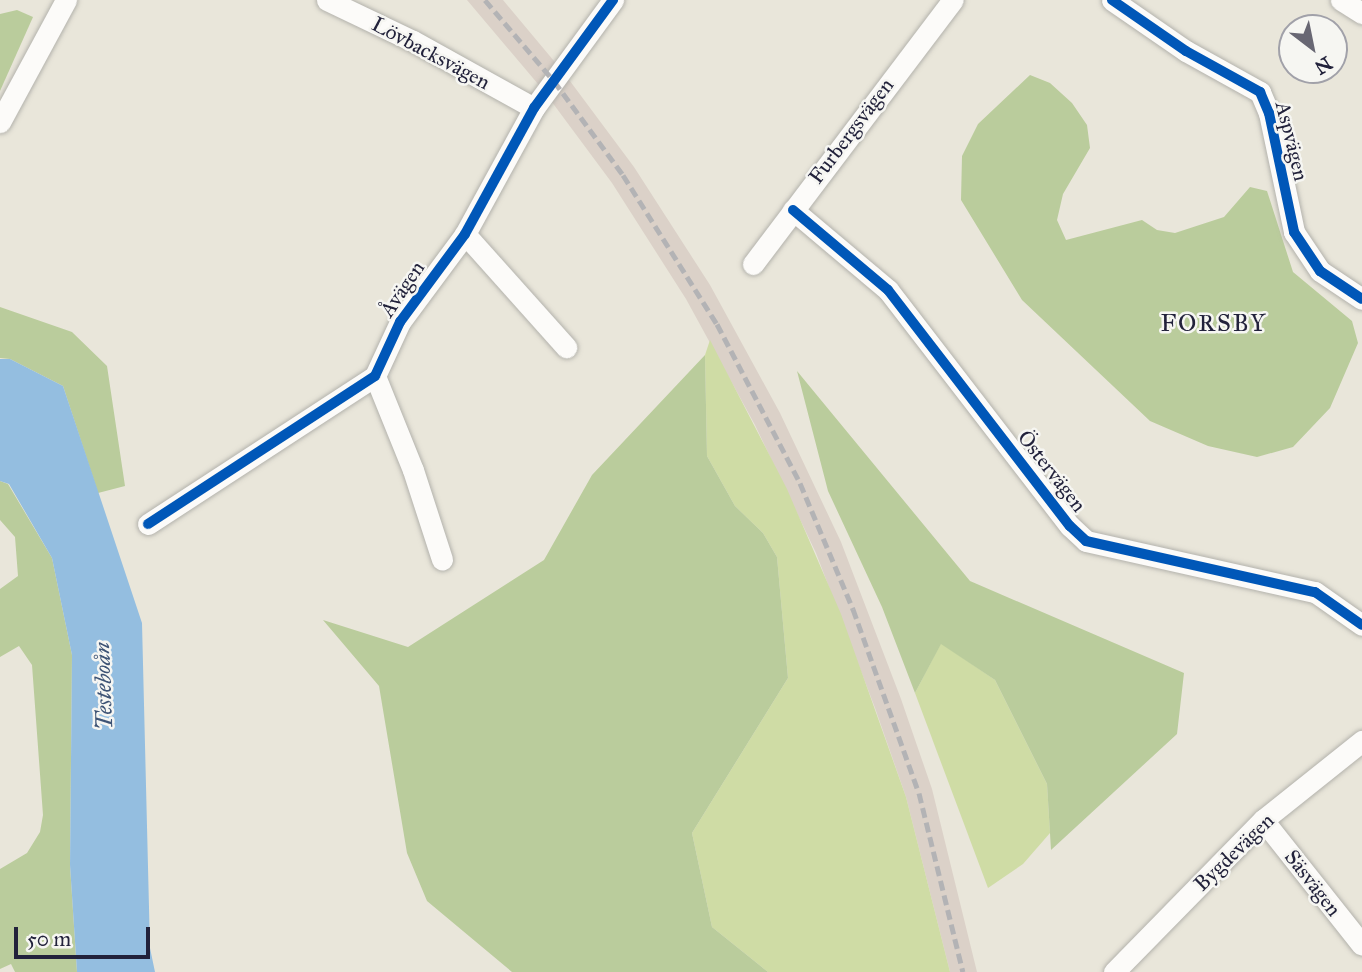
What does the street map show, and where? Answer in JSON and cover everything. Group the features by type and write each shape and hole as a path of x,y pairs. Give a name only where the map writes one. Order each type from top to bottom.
{"street":[{"path":"0,122 66,0"},
{"name":"Lövbacksvägen","path":"327,0 413,41 534,108"},
{"name":"Åvägen","path":"375,376 400,322 465,234 534,108 613,0"},
{"name":"Furbergsvägen","path":"753,264 953,0"},
{"name":"Aspvägen","path":"1112,0 1186,51 1259,92 1269,113 1297,239 1320,271 1362,299"},
{"path":"1341,0 1362,13"},
{"name":"Östervägen","path":"793,210 888,290 1070,526 1086,541 1315,592 1362,625"},
{"path":"465,234 566,346"},
{"path":"148,524 375,376 413,470 442,559"},
{"name":"Bygdevägen","path":"1114,972 1264,820 1362,741"},
{"name":"Säsvägen","path":"1264,820 1362,945"}],"shaded area":[{"path":"467,0 503,0 564,73 634,167 710,285 780,413 841,542 901,699 932,789 977,972 950,972 906,797 875,708 816,553 755,425 686,299 612,183 543,90"}],"green space":[{"path":"17,10 33,17 0,91 0,14"},
{"path":"1030,75 1050,83 1072,103 1087,125 1090,148 1063,194 1057,220 1066,240 1142,220 1157,230 1175,233 1224,217 1250,187 1267,191 1293,272 1352,321 1358,343 1330,408 1293,447 1257,457 1208,446 1150,421 1022,300 961,200 962,156 978,124"},
{"path":"0,307 72,332 107,366 125,486 98,493 63,386 10,359 0,358"},
{"path":"710,340 787,489 841,614 906,797 950,972 768,972 712,927 692,833 788,678 777,557 763,533 735,506 707,456 705,355"},
{"path":"705,355 707,456 735,506 763,533 777,557 788,678 692,833 712,927 768,972 512,972 427,901 407,853 379,686 323,620 408,647 544,560 592,475"},
{"path":"797,371 970,581 1184,673 1177,734 1051,850 1047,784 995,680 941,644 915,693 882,607 828,491"},
{"path":"0,481 8,484 52,558 72,655 70,865 77,972 15,972 11,964 0,969 0,869 27,853 40,832 43,815 32,665 19,646 0,657 0,589 18,576 15,537 0,520"},
{"path":"941,643 995,680 1047,784 1050,833 1023,864 988,888 915,693"}],"water":[{"name":"Testeboån","path":"0,359 10,359 63,386 142,623 150,948 155,972 77,972 70,865 72,655 52,558 9,484 0,481"}],"railway":[{"path":"485,0 554,81 623,175 717,324 800,483 853,609 919,793 963,972"}],"cycle path":[{"path":"148,524 375,376 400,322 465,234 534,108 613,0"},
{"path":"1112,0 1186,51 1260,92 1269,113 1294,232 1320,271 1362,299"},
{"path":"793,210 888,290 1070,526 1086,541 1315,592 1362,625"}],"district":[{"name":"FORSBY","path":"1214,324"}]}
